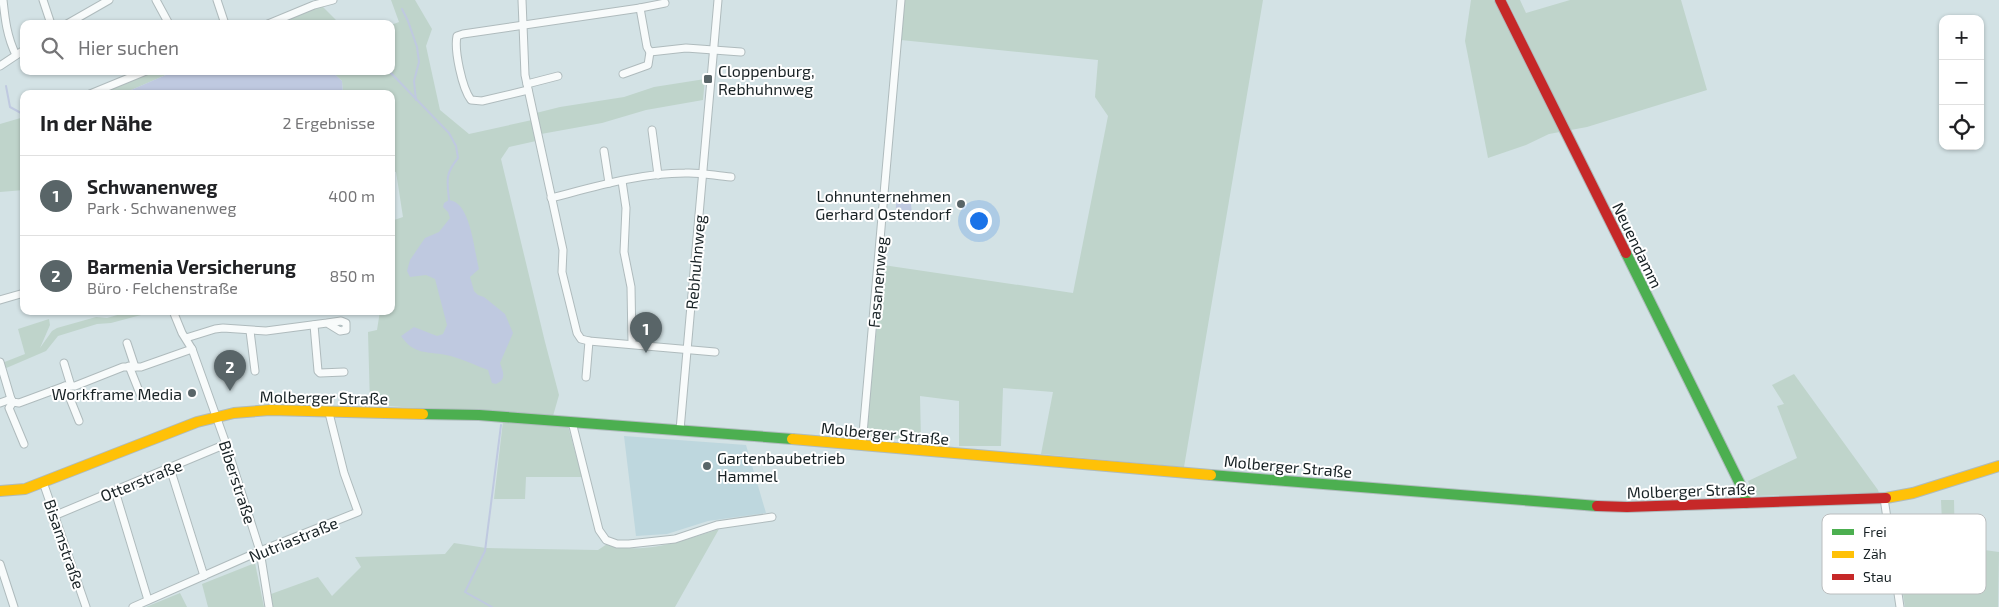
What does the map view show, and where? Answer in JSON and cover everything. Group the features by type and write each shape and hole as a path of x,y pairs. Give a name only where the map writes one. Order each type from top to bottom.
{"main road":[{"name":"Neuendamm","path":"1500,0 1745,494 1746,503"},
{"name":"Molberger Straße","path":"0,491 16,491 43,482 186,425 216,416 269,410 329,413 479,415 680,430 1584,506 1626,507 1884,498 1913,493 1999,466"}],"street":[{"path":"3,0 6,27 10,43 16,55"},
{"path":"43,0 50,20"},
{"path":"73,20 108,0"},
{"path":"156,0 167,20"},
{"path":"217,0 224,20"},
{"path":"278,20 309,7 333,0"},
{"path":"522,0 527,87 563,250 562,272 577,333 581,339 589,341 632,343 715,352"},
{"name":"Rebhuhnweg","path":"680,430 718,0"},
{"name":"Fasanenweg","path":"862,445 901,0"},
{"path":"558,76 482,101 471,100 464,84 455,46 457,36 665,3"},
{"path":"623,74 648,64 650,52 647,47 640,8"},
{"path":"650,52 686,48 741,52"},
{"path":"0,66 20,52"},
{"path":"100,90 136,75"},
{"path":"652,130 658,175"},
{"path":"604,151 609,183"},
{"path":"551,198 609,183 658,175 686,173 731,177"},
{"path":"622,182 626,208 624,252 631,287 632,343"},
{"path":"0,300 20,294"},
{"name":"Biberstraße","path":"175,315 192,348 226,444 260,551 269,607"},
{"path":"186,338 215,328 266,331 326,323"},
{"path":"314,325 318,371 320,373 344,372"},
{"path":"250,331 255,371"},
{"path":"586,378 589,341"},
{"path":"127,343 141,396"},
{"path":"0,403 12,401 19,403 132,366 141,367 192,348"},
{"path":"0,362 12,401 10,408 24,444"},
{"path":"64,362 68,386 80,420"},
{"name":"Nutriastraße","path":"133,607 260,551 358,512 344,473 329,413"},
{"path":"572,422 599,530 606,540 616,544 629,544 675,539 717,525 772,517"},
{"name":"Otterstraße","path":"56,515 226,444"},
{"path":"170,468 204,576"},
{"name":"Bisamstraße","path":"43,482 56,515 86,607"},
{"path":"115,490 148,600"},
{"path":"1884,498 1886,514"},
{"path":"0,564 14,607"},
{"path":"1898,594 1900,607"}],"shaded area":[{"path":"166,75 335,75 342,81 343,90 131,90"},
{"path":"900,194 907,196 911,204 912,214 906,217 897,216 896,213 895,196"},
{"path":"449,200 456,203 462,209 470,228 479,269 470,277 474,291 505,314 513,333 500,363 503,378 496,384 492,383 488,370 452,356 421,351 411,346 401,336 414,327 437,336 443,334 447,325 435,279 426,275 410,277 407,271 410,260 425,238 439,232 450,218 448,212 443,207 444,203"},
{"path":"624,436 746,445 766,513 708,521 667,534 636,536"}],"green space":[{"path":"391,0 415,0 432,29 426,46 440,110 469,134 532,120 536,141 509,147 501,159 559,395 553,416 370,405 368,332 377,330 379,315 395,315 395,220 403,217 395,172 395,90 343,90 342,81 335,75 395,75 395,24 399,22"},
{"path":"905,0 1263,0 1184,467 1041,454 1053,392 1003,388 1001,446 959,446 959,401 920,396 921,441 866,436 883,265 1073,293 1108,116 1095,97 1098,60 901,40"},
{"path":"1471,0 1494,0 1546,102 1555,98 1507,0 1520,0 1526,13 1570,0 1681,0 1707,90 1587,127 1549,134 1526,145 1488,158 1465,41"},
{"path":"322,6 336,20 283,20"},
{"path":"141,75 166,75 131,90 103,90"},
{"path":"705,79 703,100 646,110 602,123 541,134 536,113 560,107 624,97 654,87"},
{"path":"20,118 20,190 0,192 0,124"},
{"path":"117,315 141,315 111,323 97,324 58,336 46,351 4,369 2,363 25,354 18,329 49,319 50,325 40,348 52,331 57,328 96,317 107,318"},
{"path":"1794,374 1879,493 1753,496 1748,481 1797,458 1777,406 1784,404 1772,385"},
{"path":"503,421 568,426 582,477 526,477 525,499 494,499"},
{"path":"1941,500 1954,500 1954,514 1942,514"},
{"path":"719,529 675,607 273,607 271,594 318,577 332,596 361,567 355,557 445,554 454,543 486,548 598,550 607,544 634,548 649,547 678,542"},
{"path":"1986,550 1999,552 1998,607 1905,607 1903,594 1986,594"},
{"path":"255,563 264,607 208,607 202,584"},
{"path":"180,593 187,607 146,607"}],"waterway":[{"path":"402,9 417,47 419,62 414,81 416,100"},
{"path":"393,75 449,133 456,146 458,158 451,168 448,178 449,200"},
{"path":"6,86 10,107 20,112"},
{"path":"492,607 465,592 485,551 501,425"}],"traffic: fast":[{"path":"1626,253 1745,494 1746,503"},
{"path":"423,414 479,415 792,439"},
{"path":"1211,475 1597,506"}],"traffic: slow":[{"path":"0,491 25,489 197,422 234,413 270,410 423,414"},
{"path":"792,439 1211,475"},
{"path":"1886,498 1913,493 1999,466"}],"traffic: jam":[{"path":"1500,0 1626,253"},
{"path":"1597,506 1627,507 1886,498"}],"place":[{"name":"Cloppenburg, Rebhuhnweg","path":"708,79"},
{"name":"Lohnunternehmen Gerhard Ostendorf","path":"961,204"},
{"name":"Schwanenweg","path":"646,353"},
{"name":"Barmenia Versicherung","path":"230,391"},
{"name":"Workframe Media","path":"192,393"},
{"name":"Gartenbaubetrieb Hammel","path":"707,466"}]}
